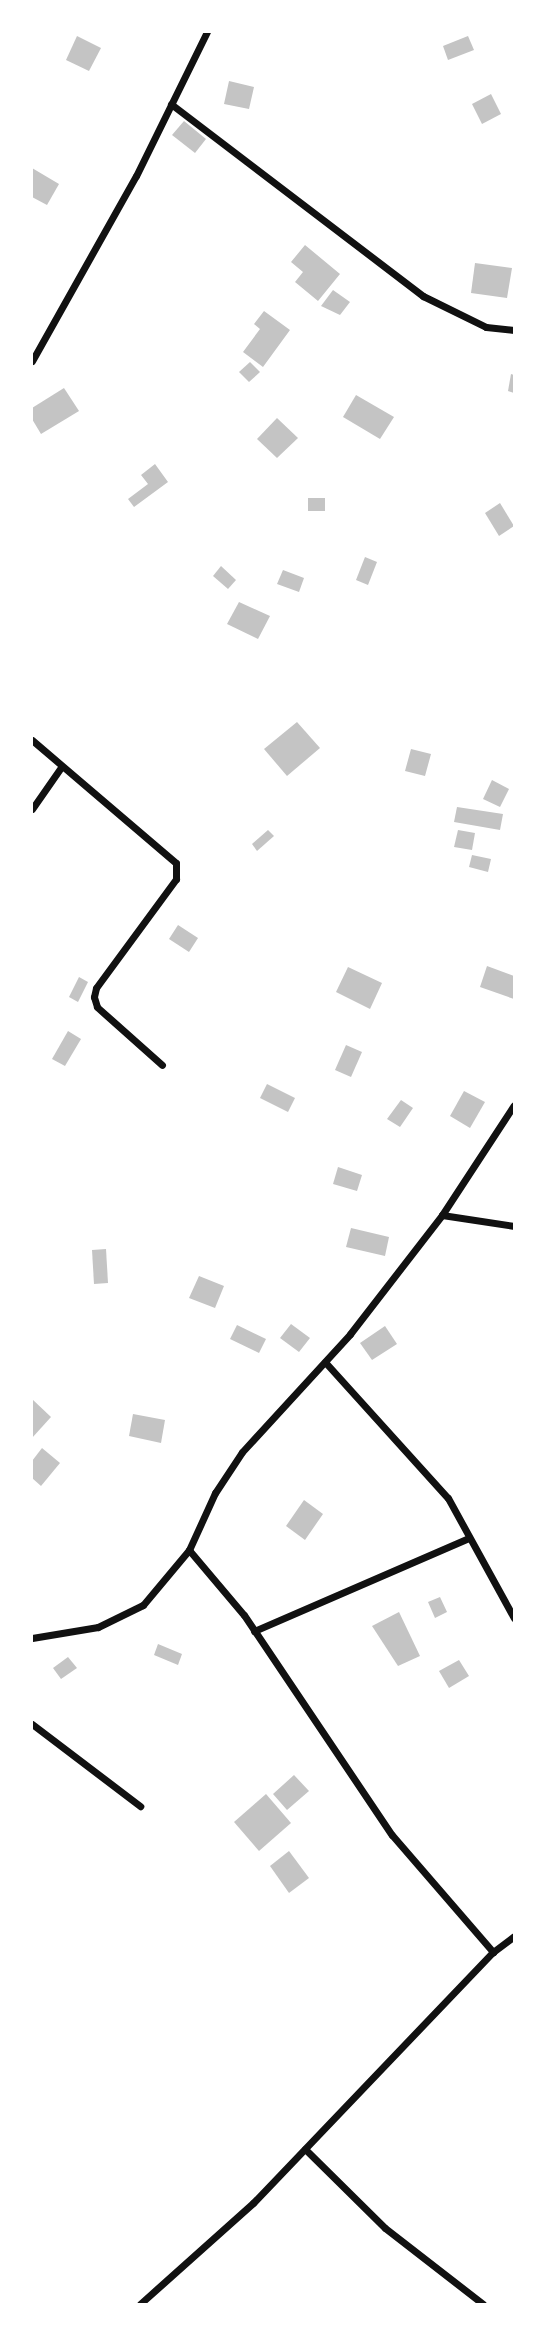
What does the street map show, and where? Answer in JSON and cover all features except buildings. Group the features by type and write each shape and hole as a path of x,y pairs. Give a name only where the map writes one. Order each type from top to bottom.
{"street":[{"path":"32,361 136,176 207,32"},
{"path":"171,104 424,296 486,327 514,330"},
{"path":"32,740 176,863 176,879 96,988 94,998 97,1007 162,1065"},
{"path":"32,809 62,766"},
{"path":"32,1638 98,1627 144,1605 189,1550 215,1493 242,1452 325,1362 442,1215 514,1105"},
{"path":"442,1215 514,1226"},
{"path":"325,1362 448,1498 514,1618"},
{"path":"254,1631 470,1538"},
{"path":"189,1550 254,1631 392,1835 493,1952"},
{"path":"32,1724 140,1806"},
{"path":"140,2305 305,2149 493,1952 514,1936"},
{"path":"305,2149 385,2228 483,2305"}]}
